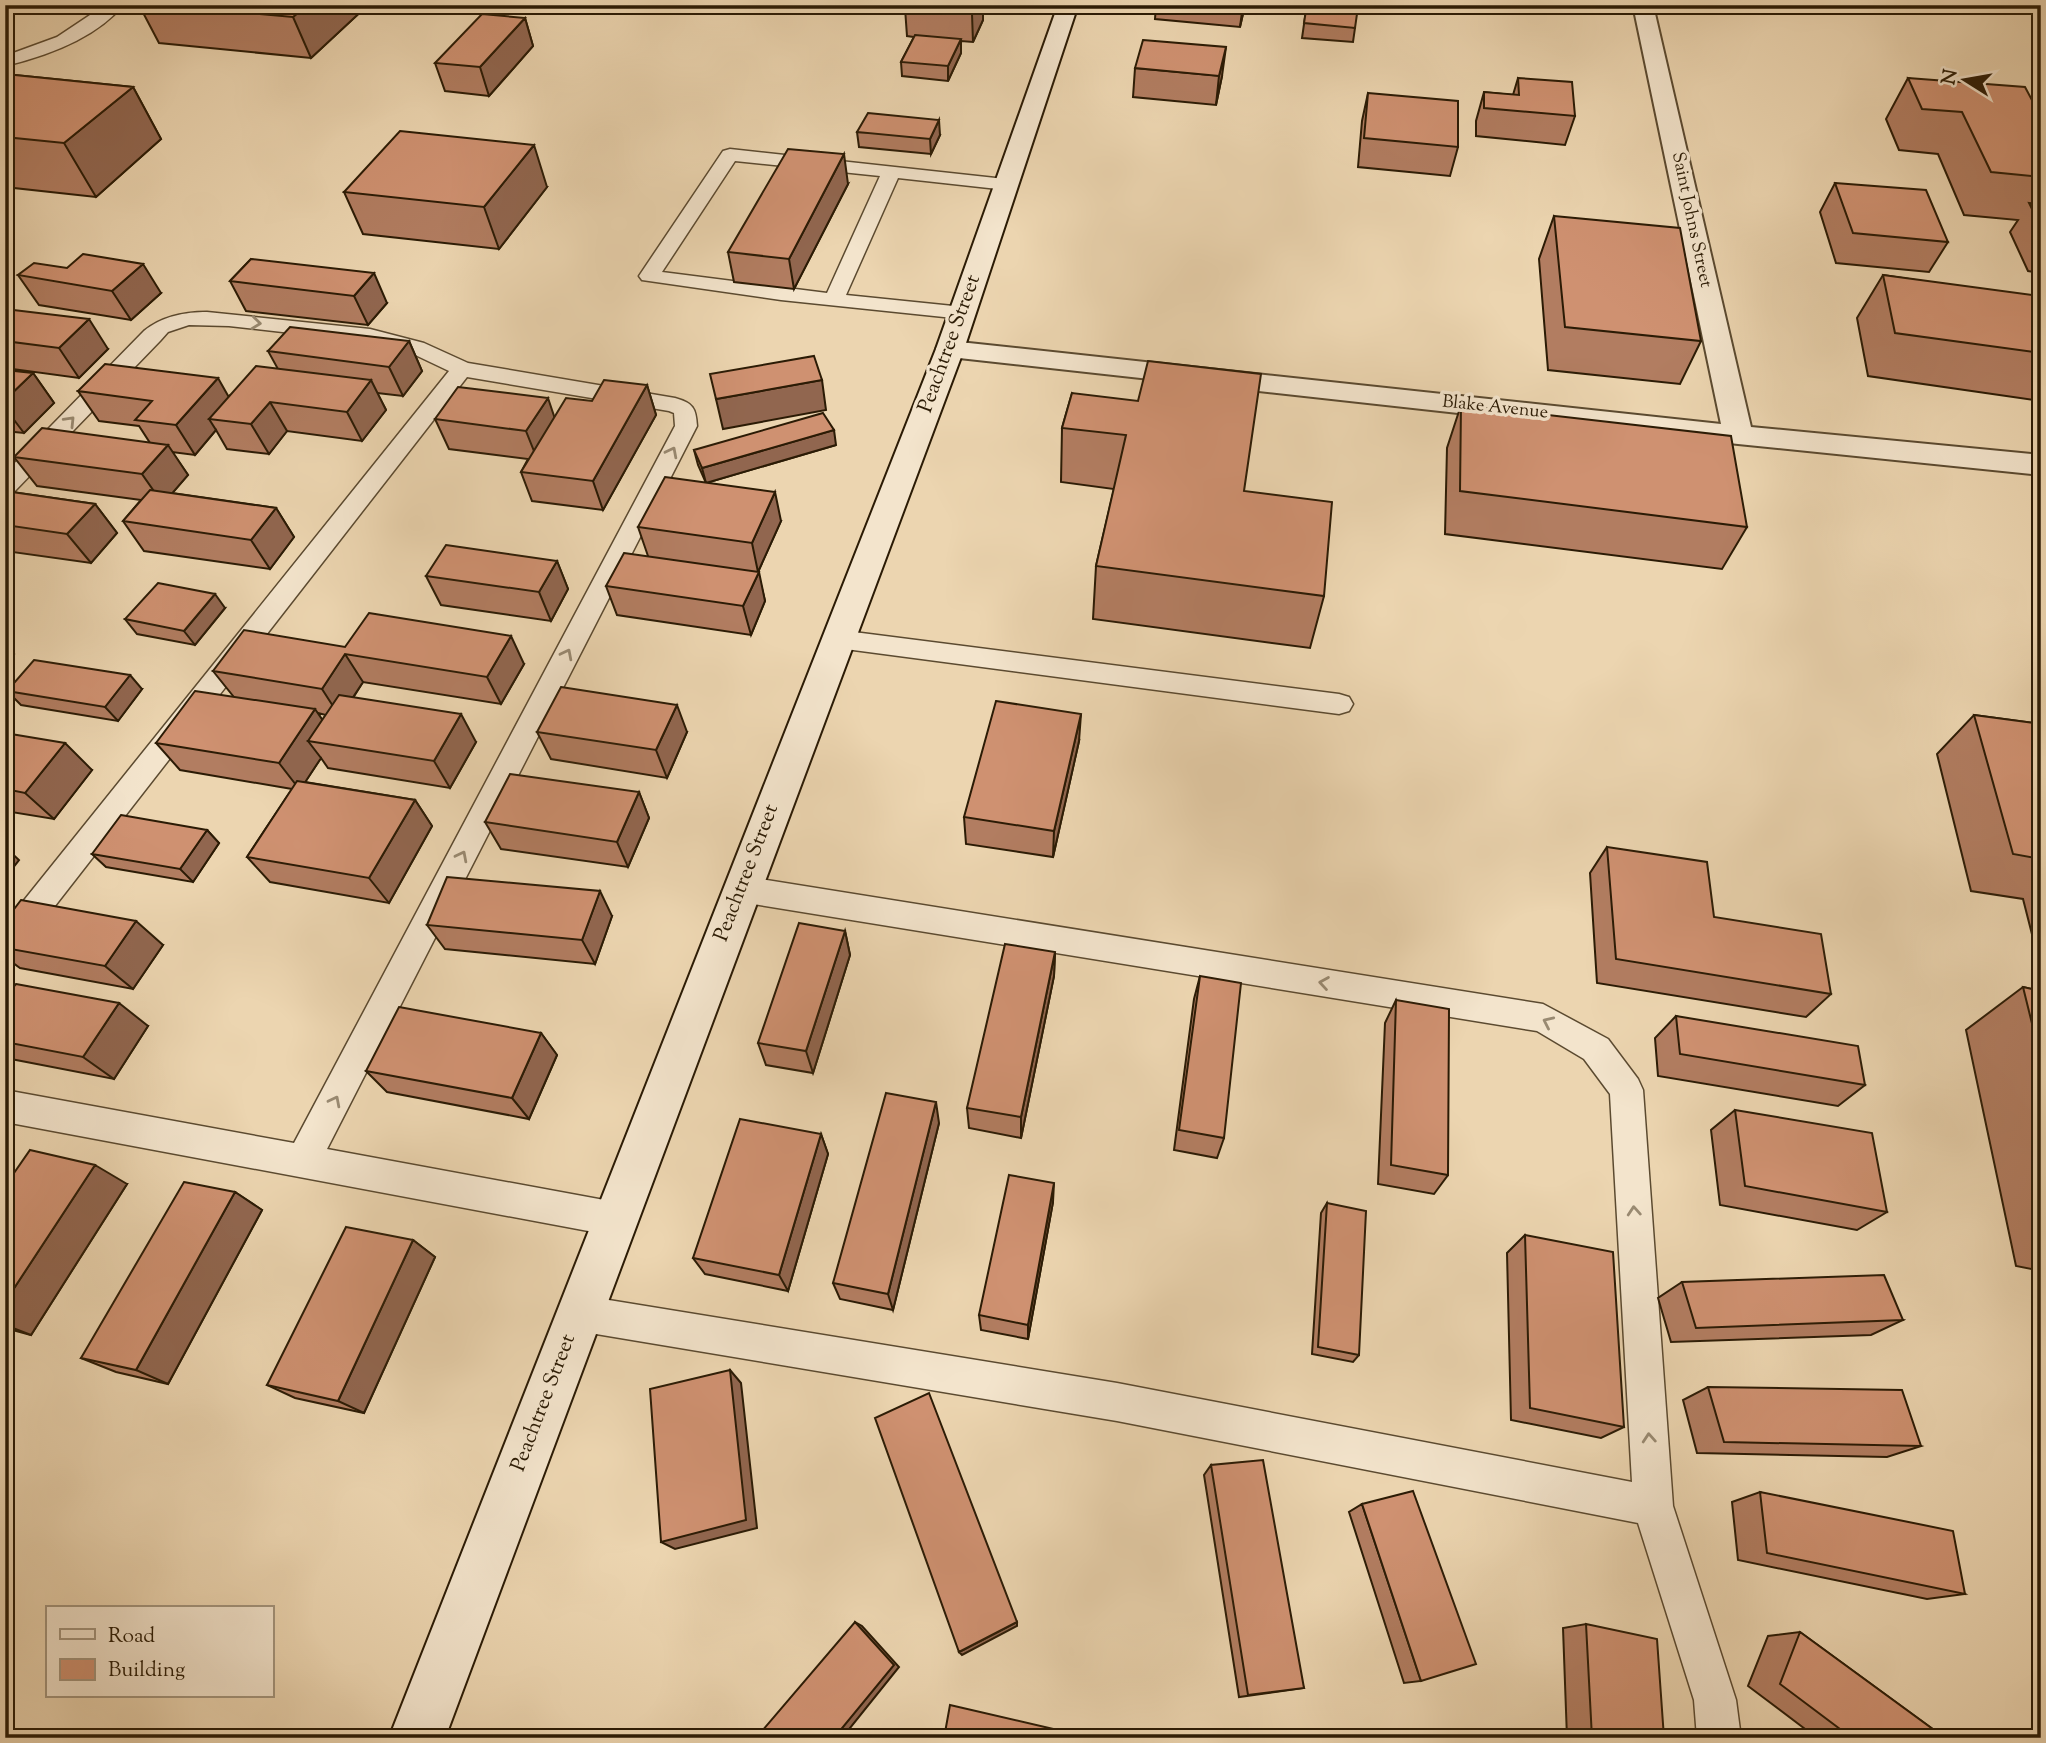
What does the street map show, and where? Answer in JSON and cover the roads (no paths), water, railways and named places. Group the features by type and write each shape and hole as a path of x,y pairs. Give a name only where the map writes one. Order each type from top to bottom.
{"street":[{"name":"Peachtree Street","path":"417,1738 950,349 1068,5"},
{"name":"Saint Johns Street","path":"1643,5 1738,435"},
{"name":"Blake Avenue","path":"950,349 1738,435 2041,465"}],"lane":[{"path":"5,61 40,52 74,35 115,5"},
{"path":"963,313 649,276 730,155 1007,184"},
{"path":"834,299 891,172"},
{"path":"5,487 152,336 161,328 186,318 352,333 407,342 435,352 463,369 675,405 685,410 686,426 303,1161"},
{"path":"5,947 463,369"},
{"path":"838,639 1339,704"},
{"path":"741,890 1543,1018 1596,1049 1626,1090 1653,1506 1715,1700 1720,1738"},
{"path":"5,1106 615,1219"},
{"path":"579,1313 904,1364 1426,1459 1653,1506"}]}
